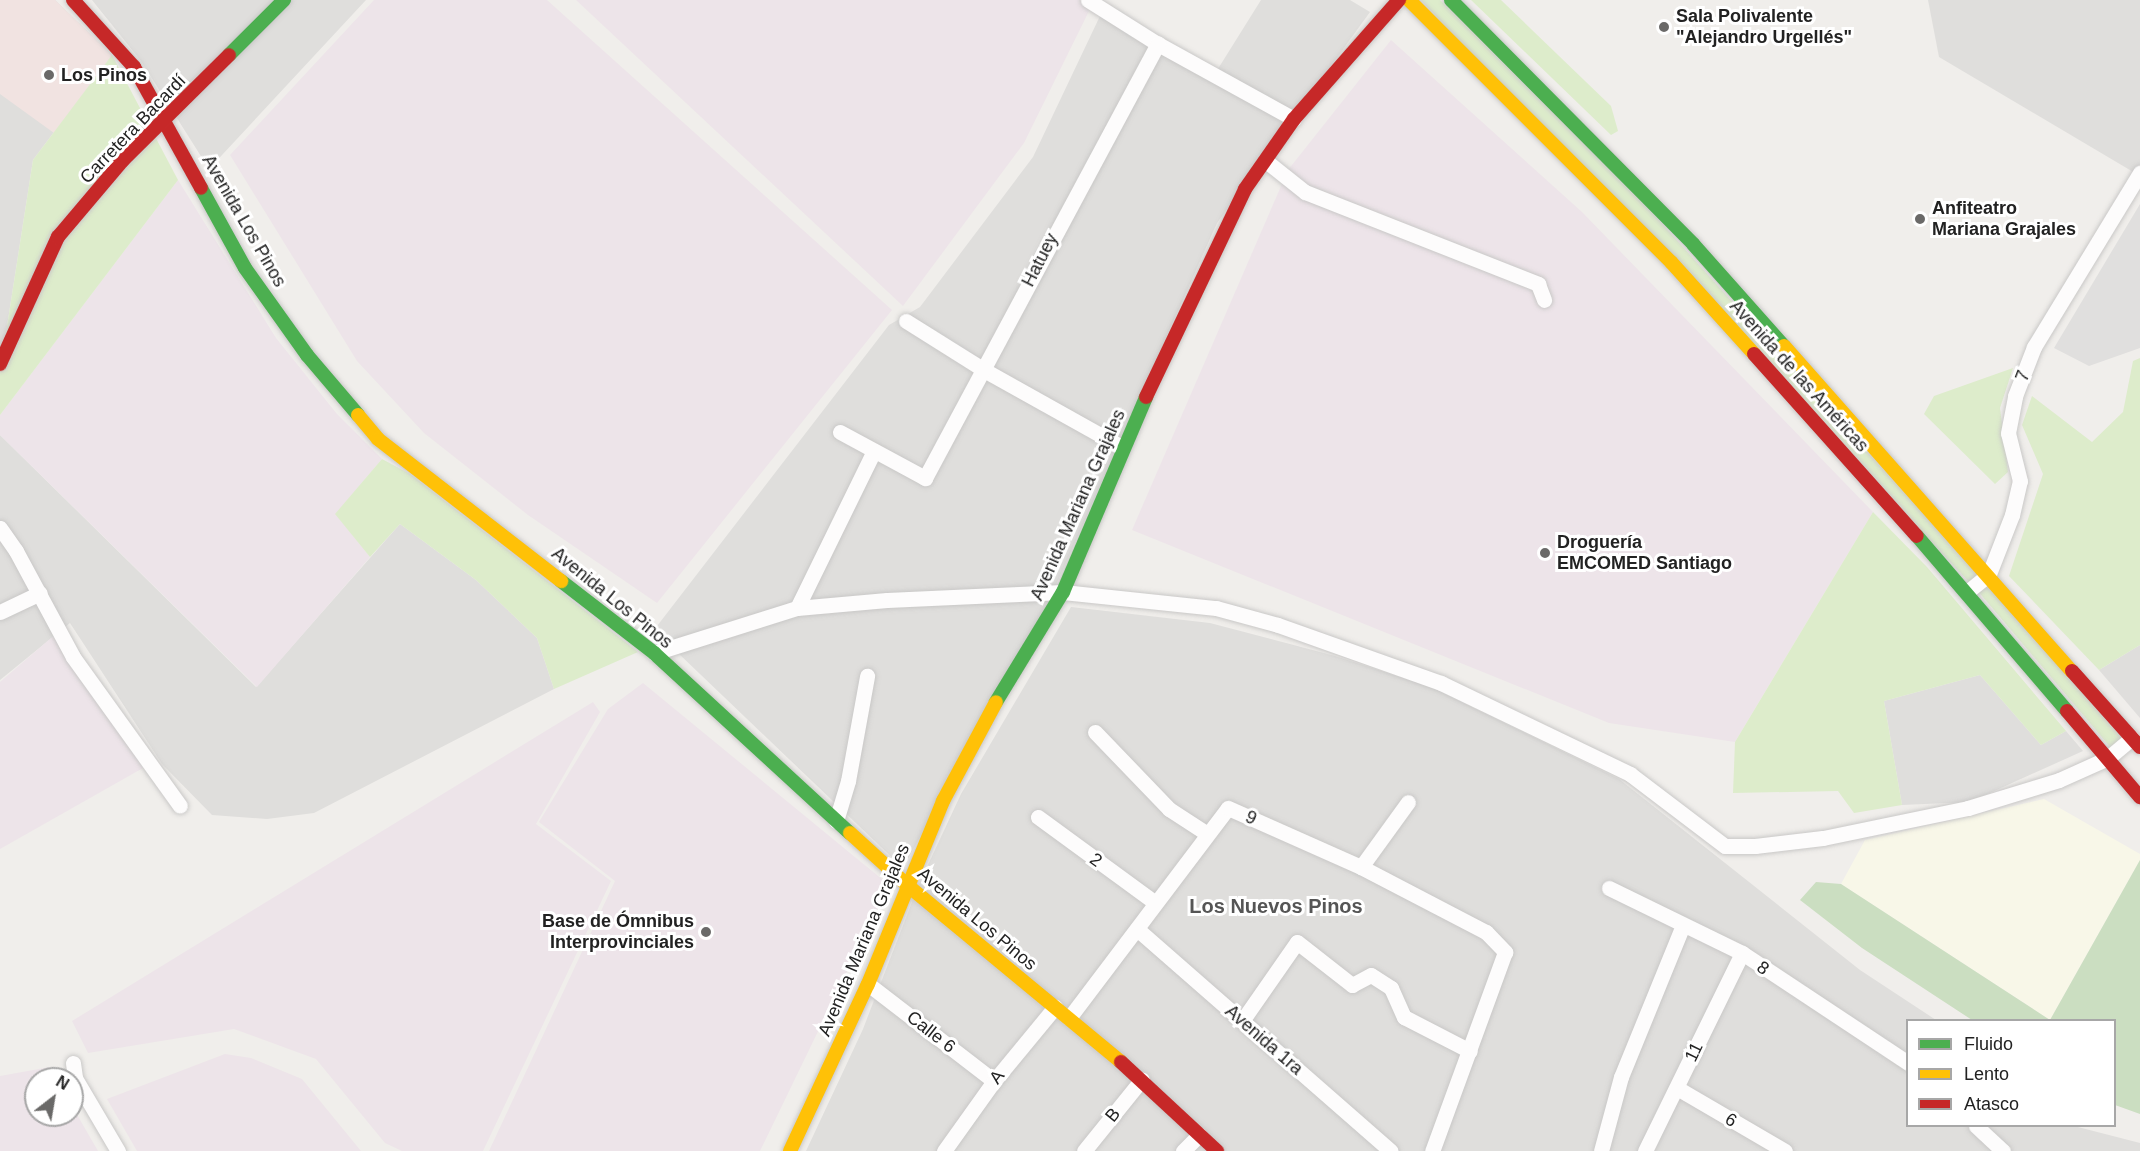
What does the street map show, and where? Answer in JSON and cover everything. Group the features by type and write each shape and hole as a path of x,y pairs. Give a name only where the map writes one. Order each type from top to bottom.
{"street":[{"name":"Avenida Los Pinos","path":"73,0 134,68 166,121 245,268 307,355 378,439 654,653 906,884 1142,1079 1217,1151"},
{"path":"1088,0 1158,44 1294,119"},
{"name":"Avenida Mariana Grajales","path":"790,1151 868,984 906,884 984,722 1063,592 1122,447 1245,189 1294,119 1399,0"},
{"name":"Avenida de las Américas","path":"1409,0 1671,262 1967,592 2140,797"},
{"name":"Avenida de las Américas","path":"1452,0 1693,244 1989,574 2136,743"},
{"name":"Carretera Bacardí","path":"0,364 58,237 123,160 166,121 275,3"},
{"name":"Hatuey","path":"873,453 925,478 984,370 1058,223 1158,44"},
{"path":"1266,161 1305,192 1538,284 1544,300"},
{"name":"7","path":"1967,592 1989,574 2012,515 2019,481 2008,433 2015,396 2042,331 2140,173"},
{"path":"906,321 984,370 1122,447"},
{"path":"797,608 873,453 840,432"},
{"path":"0,528 39,593 73,657 180,806"},
{"path":"654,653 797,608 887,600 1063,592 1216,608 1278,625 1442,683 1630,774 1725,846 1755,846 1823,838 1968,808 2059,780 2136,743"},
{"path":"0,612 39,593"},
{"path":"836,820 848,781 867,676"},
{"path":"1095,732 1169,809 1206,833"},
{"path":"1361,867 1408,802"},
{"name":"9","path":"1070,1018 1137,929 1154,902 1206,833 1228,808 1361,867 1486,932 1505,952 1470,1051"},
{"name":"2","path":"1038,817 1154,902"},
{"name":"8","path":"1609,888 1742,953 1906,1062"},
{"path":"1601,1151 1621,1077 1683,925"},
{"name":"Avenida 1ra","path":"1137,929 1391,1151"},
{"path":"1242,1021 1297,942 1352,985 1371,975 1391,988 1404,1017 1470,1051 1432,1151"},
{"name":"11","path":"1645,1151 1742,953"},
{"name":"Calle 6","path":"868,984 994,1081"},
{"name":"A","path":"944,1151 994,1081 1055,1007"},
{"path":"73,1063 75,1078 118,1151"},
{"name":"B","path":"1083,1151 1142,1079"},
{"name":"6","path":"1677,1088 1785,1151"},
{"path":"1978,1127 2003,1151"},
{"path":"1183,1151 1199,1135"}],"shaded area":[{"name":"Los Pinos","path":"0,0 55,0 112,55 33,160 0,371"},
{"name":"Los Pinos","path":"0,0 55,0 112,55 54,133 0,94"},
{"path":"92,0 366,0 209,169 141,61"},
{"path":"374,0 547,0 892,310 657,603 528,515 424,433 357,361 230,155"},
{"path":"576,0 1080,0 1090,9 1024,143 903,306"},
{"path":"1261,0 1350,0 1370,12 1217,223 1047,605 903,868 654,630 889,325 920,307 1033,157 1100,16 1211,80"},
{"path":"1928,0 2140,0 2140,176 1939,57"},
{"path":"1391,40 1582,212 1873,512 1735,742 1609,723 1132,530 1288,170"},
{"path":"178,180 276,338 337,414 382,459 336,514 370,557 257,687 0,435 0,415"},
{"path":"2140,204 2140,348 2089,366 2054,348"},
{"path":"0,435 256,687 400,524 476,580 537,638 554,689 314,813 267,819 212,815 162,764 70,623 0,680"},
{"path":"1071,607 1210,623 1335,656 1431,687 1619,779 1860,970 1934,1019 1906,1019 1906,1127 2078,1127 2140,1143 2140,1151 806,1151 863,1029 919,884 961,794"},
{"path":"58,632 143,768 0,849 0,682"},
{"path":"2140,645 2140,718 2099,670"},
{"path":"1980,675 2041,745 2066,731 2083,751 1970,802 1902,805 1884,701"},
{"path":"643,683 889,885 760,1151 489,1151 615,881 539,822 608,709"},
{"path":"593,702 600,712 536,824 611,881 483,1151 402,1151 385,1143 316,1059 234,1029 88,1053 72,1021"},
{"path":"2044,799 2140,854 2140,860 2051,1019 2048,1019 1841,884 1865,840"},
{"path":"225,1054 251,1058 302,1079 361,1151 137,1151 107,1099"},
{"path":"24,1072 24,1127 84,1127 98,1151 0,1151 0,1076"}],"green space":[{"path":"1421,0 1440,0 1655,216 1978,575 1970,583"},
{"path":"1471,0 1501,0 1611,106 1618,131 1611,135"},
{"path":"112,55 178,180 0,415 0,371 33,160"},
{"path":"2140,358 2140,645 2099,670 2009,576 2043,474 2022,425 2032,396 2092,442 2123,412 2133,361"},
{"path":"2013,368 2000,408 2008,472 1995,484 1924,414 1934,396"},
{"path":"382,459 410,474 638,652 554,689 537,638 476,580 400,524 370,557 335,514"},
{"path":"1873,512 1927,567 2066,731 2041,745 1980,675 1884,701 1902,805 1854,813 1838,791 1733,793 1735,742"},
{"path":"1986,583 2122,738 2111,748 1977,590"},
{"path":"2140,860 2140,1114 2116,1105 2116,1019 2051,1019"},
{"path":"1816,882 1841,884 2048,1019 1970,1019 1862,948 1800,900"}],"traffic: fast":[{"path":"229,55 284,0"},
{"path":"1451,0 1693,244 1784,346"},
{"path":"201,188 245,268 307,355 358,415"},
{"path":"996,702 1063,592 1146,397"},
{"path":"1917,536 2067,711"},
{"path":"561,581 654,653 850,833"}],"traffic: slow":[{"path":"1409,0 1671,262 1754,354"},
{"path":"1784,346 2072,671"},
{"path":"358,415 378,439 561,581"},
{"path":"790,1151 868,984 943,801 996,702"},
{"path":"850,833 906,884 1121,1062"}],"traffic: jam":[{"path":"73,0 134,67 201,188"},
{"path":"1146,397 1245,189 1294,119 1399,0"},
{"path":"0,364 58,237 123,160 229,55"},
{"path":"1754,354 1917,536"},
{"path":"2072,671 2140,747"},
{"path":"2067,711 2140,797"},
{"path":"1121,1062 1217,1151"}],"place":[{"name":"Sala Polivalente \"Alejandro Urgellés\"","path":"1664,27"},
{"name":"Los Pinos","path":"49,75"},
{"name":"Anfiteatro Mariana Grajales","path":"1920,219"},
{"name":"Droguería EMCOMED Santiago","path":"1545,553"},
{"name":"Base de Ómnibus Interprovinciales","path":"706,932"}],"district":[{"name":"Los Nuevos Pinos","path":"1276,906"}]}
